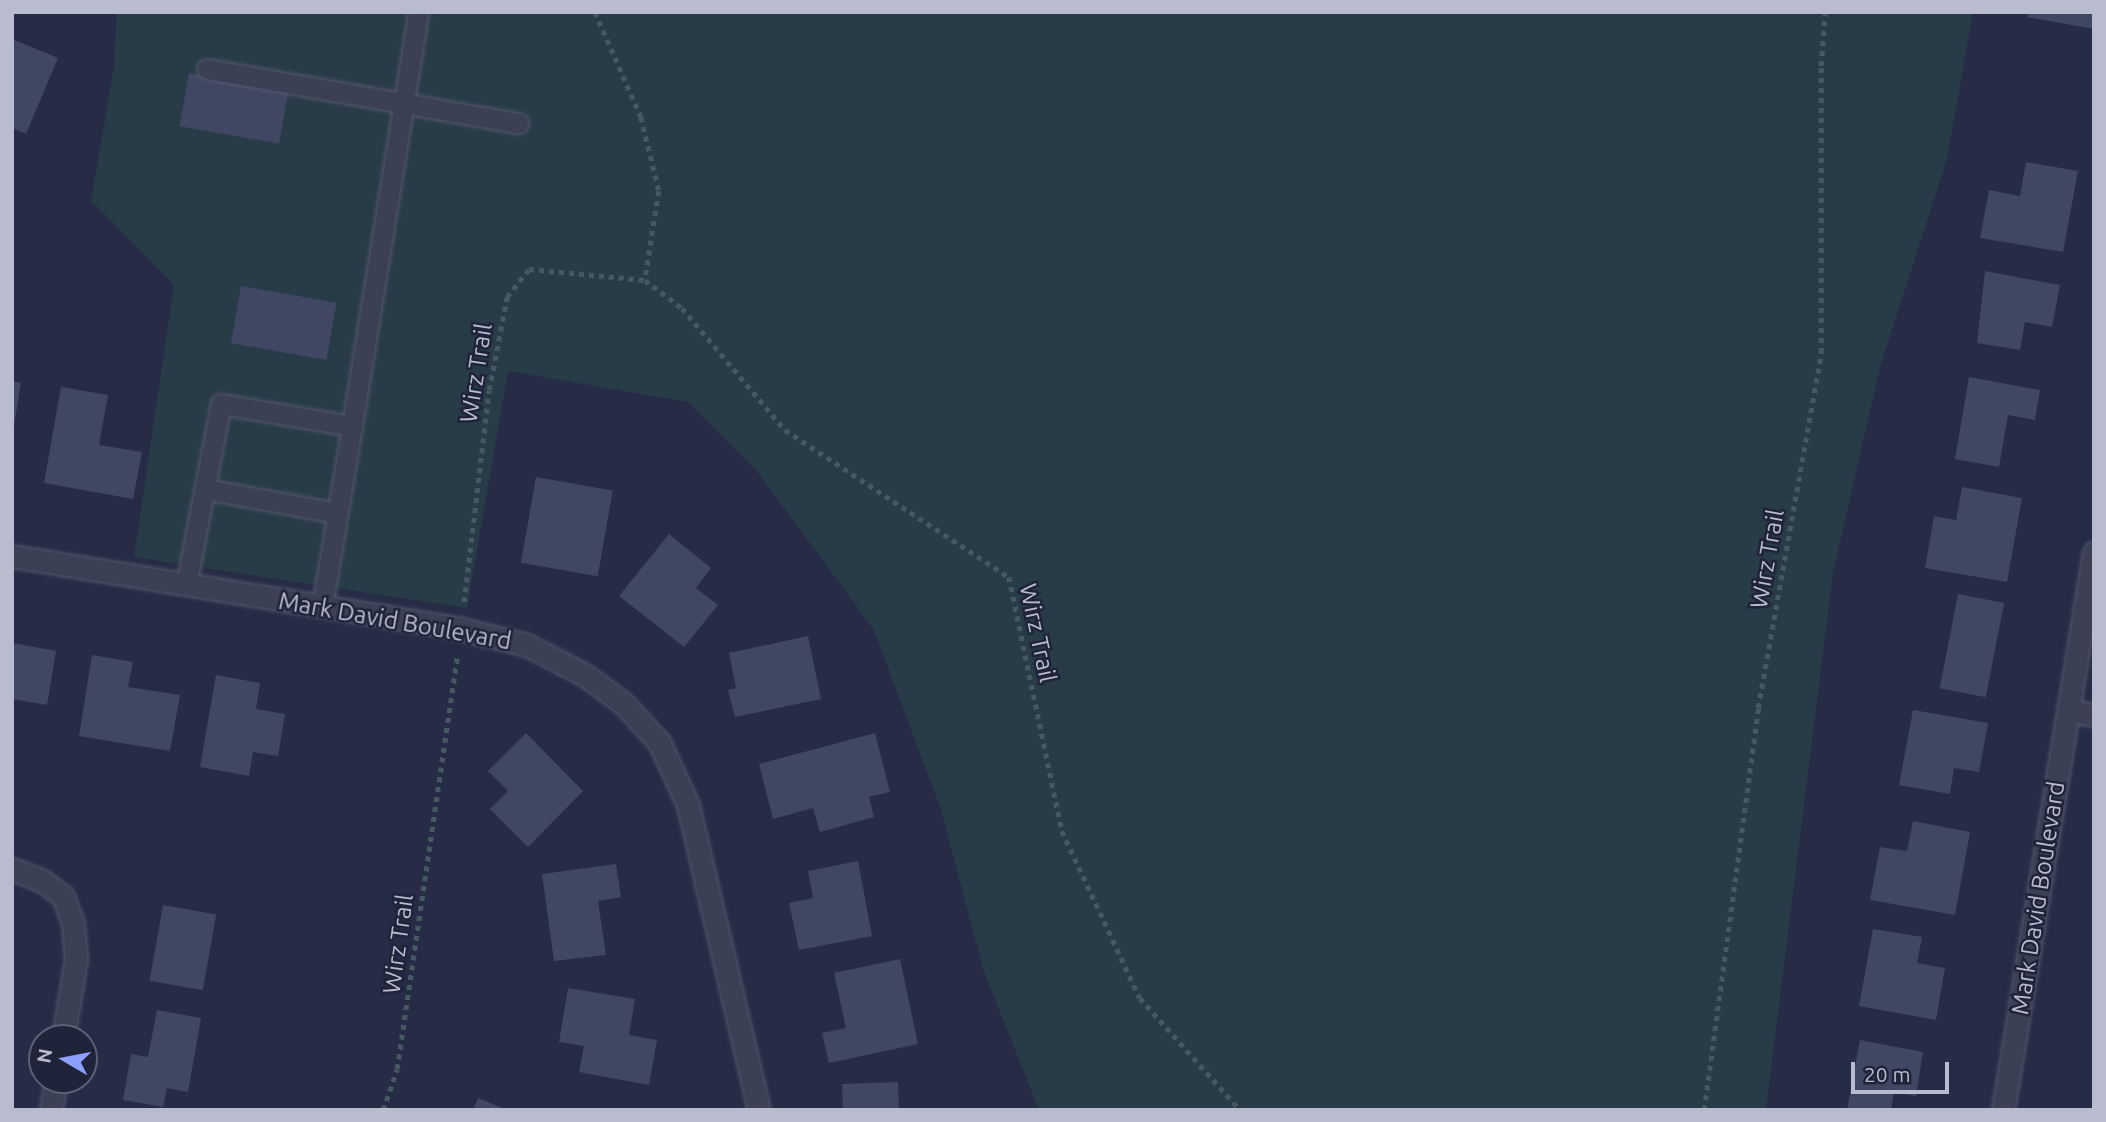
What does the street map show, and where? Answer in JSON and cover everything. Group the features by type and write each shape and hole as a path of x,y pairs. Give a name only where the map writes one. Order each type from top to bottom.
{"street":[{"name":"Mark David Boulevard","path":"2003,1110 2094,552"},
{"name":"Mark David Boulevard","path":"12,556 461,629 527,645 585,675 614,696 659,742 688,805 759,1110"},
{"path":"2068,711 2094,715"},
{"path":"12,869 41,880 63,896 73,923 76,959 65,1024"}],"lane":[{"path":"322,608 401,103 418,12"},
{"path":"207,69 518,122"},
{"path":"186,585 221,404 352,426"},
{"path":"205,489 337,513"}],"path":[{"path":"595,12 641,117 659,191 645,280"},
{"name":"Wirz Trail","path":"1704,1110 1758,708 1821,353 1821,66 1825,12"},
{"name":"Wirz Trail","path":"464,606 489,390 507,297 528,269 645,280 682,308 785,430 1009,577 1062,831 1140,999 1240,1110"},
{"name":"Wirz Trail","path":"383,1110 397,1069 457,657"}],"shaded area":[{"path":"117,12 1973,12 1947,159 1880,367 1833,573 1766,1110 1039,1110 983,969 941,809 874,630 756,470 688,402 508,371 467,608 134,557 174,285 91,201 114,65"}],"building":[{"path":"2028,12 2094,12 2094,29 2027,17"},
{"path":"12,39 58,58 26,134 12,128"},
{"path":"189,73 288,91 279,144 180,126"},
{"path":"2026,162 2078,171 2063,252 1980,238 1989,190 2020,196"},
{"path":"1985,271 2060,285 2052,327 2025,322 2020,350 1977,343"},
{"path":"241,286 337,303 326,360 231,343"},
{"path":"1969,377 2040,390 2035,420 2008,415 1999,467 1955,459"},
{"path":"12,381 21,383 14,426 12,426"},
{"path":"61,387 108,395 99,445 142,452 133,499 44,483"},
{"path":"536,477 613,491 598,576 521,563"},
{"path":"1962,487 2022,498 2007,582 1925,568 1934,516 1956,520"},
{"path":"669,534 711,568 696,588 718,605 684,647 619,596"},
{"path":"1958,594 2004,603 1986,697 1940,688"},
{"path":"808,636 821,699 735,717 728,690 736,688 729,653"},
{"path":"12,643 56,651 47,705 12,699"},
{"path":"92,655 133,662 128,687 180,695 170,751 79,736"},
{"path":"216,675 260,683 256,709 285,714 278,756 253,752 249,776 200,767"},
{"path":"1913,710 1988,723 1979,772 1954,768 1950,794 1899,785"},
{"path":"526,733 583,791 528,847 490,809 508,791 488,771"},
{"path":"875,733 890,792 869,797 874,817 820,832 813,808 773,819 759,764"},
{"path":"1913,821 1970,832 1955,915 1870,900 1880,847 1907,851"},
{"path":"858,861 872,936 799,950 789,903 813,898 808,871"},
{"path":"616,864 621,897 598,901 606,955 554,961 542,874"},
{"path":"163,905 216,914 203,990 150,981"},
{"path":"1873,929 1922,937 1917,963 1945,968 1936,1020 1859,1006"},
{"path":"900,959 918,1044 829,1063 822,1033 846,1028 834,973"},
{"path":"568,988 635,999 629,1035 657,1040 649,1085 579,1072 584,1046 559,1042"},
{"path":"157,1010 201,1018 188,1092 167,1088 163,1107 123,1100 131,1054 148,1057"},
{"path":"1860,1040 1923,1052 1916,1096 1894,1092 1891,1110 1847,1110"},
{"path":"898,1082 899,1110 843,1110 842,1084"},
{"path":"478,1098 507,1110 473,1110"}]}
